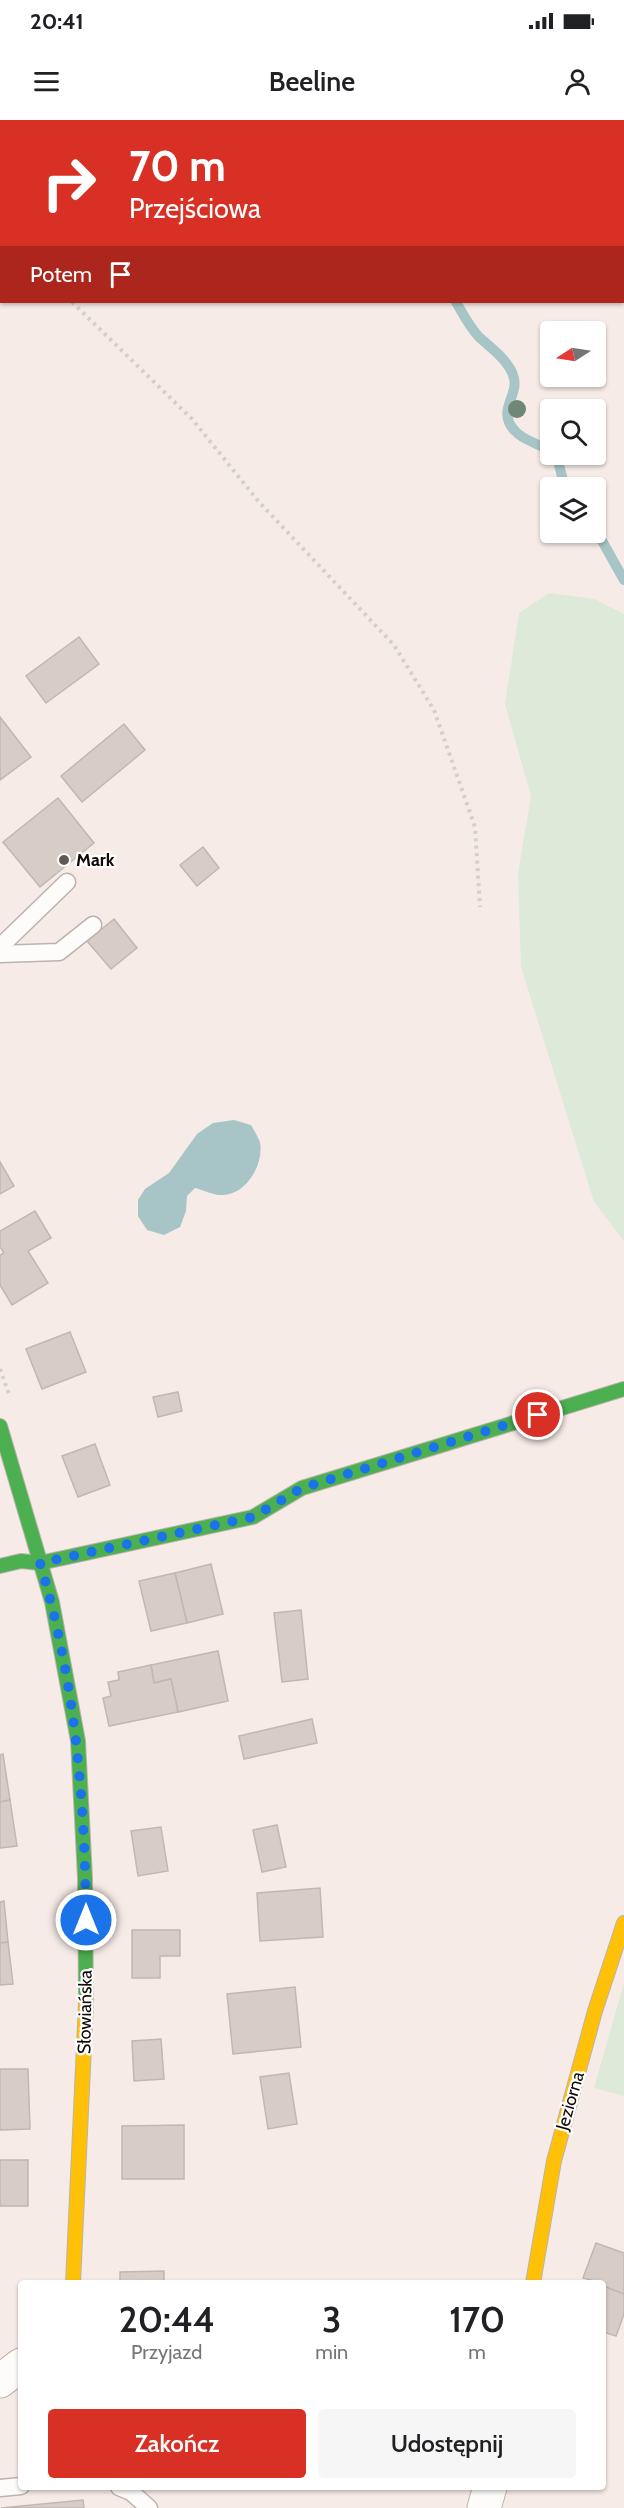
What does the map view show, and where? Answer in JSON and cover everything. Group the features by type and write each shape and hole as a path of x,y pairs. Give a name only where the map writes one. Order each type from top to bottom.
{"street":[{"path":"0,1566 21,1561 40,1563 253,1517 302,1488 624,1389"},
{"name":"Słowiańska","path":"0,1426 52,1602 78,1741 85,1878 86,2025 73,2280"},
{"name":"Jeziorna","path":"534,2280 554,2161 595,2011 624,1923"},
{"path":"0,2381 18,2367"},
{"path":"484,2508 489,2490"}],"lane":[{"path":"0,947 67,882"},
{"path":"0,954 59,952 93,925"},
{"path":"0,2488 18,2486"},
{"path":"126,2490 149,2508"}],"path":[{"path":"73,303 192,419 260,502 394,645 434,710 475,827 480,907"}],"green space":[{"path":"549,593 595,599 624,614 624,1241 594,1202 521,967 518,873 531,796 505,704 519,613"},
{"path":"624,1983 624,2096 594,2088"}],"water":[{"path":"234,1120 251,1125 260,1142 261,1151 256,1168 246,1184 232,1193 223,1195 195,1188 187,1196 186,1211 180,1227 164,1235 147,1230 138,1216 138,1200 145,1189 169,1173 197,1134 213,1123"}],"building":[{"path":"79,637 99,664 46,703 26,676"},
{"path":"0,717 31,757 0,780"},
{"path":"124,724 145,750 82,802 61,776"},
{"path":"58,798 94,843 40,887 3,842"},
{"path":"203,847 219,868 197,886 180,865"},
{"path":"114,919 137,948 111,969 87,941"},
{"path":"0,1162 14,1186 0,1194"},
{"path":"35,1211 51,1238 28,1251 48,1283 12,1305 0,1285 0,1255 4,1253 0,1247 0,1231"},
{"path":"70,1332 86,1372 42,1389 26,1349"},
{"path":"178,1392 182,1411 158,1417 153,1397"},
{"path":"95,1444 110,1485 78,1497 62,1456"},
{"path":"211,1564 223,1614 187,1623 175,1573"},
{"path":"175,1573 187,1623 151,1631 139,1581"},
{"path":"301,1610 308,1679 282,1682 274,1613"},
{"path":"218,1651 228,1701 178,1712 171,1679 154,1683 151,1665"},
{"path":"151,1665 154,1683 171,1679 178,1712 109,1726 103,1698 111,1696 108,1682 119,1680 118,1672"},
{"path":"312,1719 317,1743 244,1759 239,1736"},
{"path":"3,1754 10,1800 0,1802 0,1755"},
{"path":"10,1800 17,1846 0,1848 0,1802"},
{"path":"277,1825 286,1867 262,1872 253,1830"},
{"path":"161,1827 168,1871 138,1876 131,1831"},
{"path":"320,1888 323,1937 260,1941 257,1893"},
{"path":"4,1901 8,1942 0,1943 0,1902"},
{"path":"132,1930 180,1930 180,1956 160,1956 160,1978 132,1978"},
{"path":"8,1942 13,1984 0,1985 0,1943"},
{"path":"295,1987 301,2047 233,2054 227,1994"},
{"path":"161,2039 164,2079 134,2081 132,2041"},
{"path":"0,2069 28,2069 30,2129 0,2130"},
{"path":"289,2073 297,2124 268,2129 260,2077"},
{"path":"184,2125 184,2179 122,2179 122,2126"},
{"path":"0,2160 28,2160 28,2206 0,2206"},
{"path":"596,2243 624,2253 624,2294 606,2287 606,2280 583,2278"},
{"path":"164,2271 164,2280 120,2280 120,2272"},
{"path":"606,2287 624,2294 624,2314 616,2336 606,2333"},
{"path":"83,2500 84,2508 1,2508"}],"waterway":[{"path":"457,303 475,333 511,369 515,382 508,409 509,423 519,435 540,445"},
{"path":"559,465 562,477"},
{"path":"603,543 624,580"}],"traffic: fast":[{"path":"0,1566 21,1561 40,1563 253,1517 302,1488 624,1389"},
{"path":"0,1426 52,1602 78,1741 85,1878 86,2003"}],"traffic: slow":[{"path":"534,2280 554,2161 595,2011 624,1923"},
{"path":"73,2280 86,2003"}],"place":[{"name":"Mark","path":"64,860"}],"route":[{"path":"86,1920 78,1741 69,1683 52,1602 40,1563 253,1517 302,1488 538,1415"}]}
